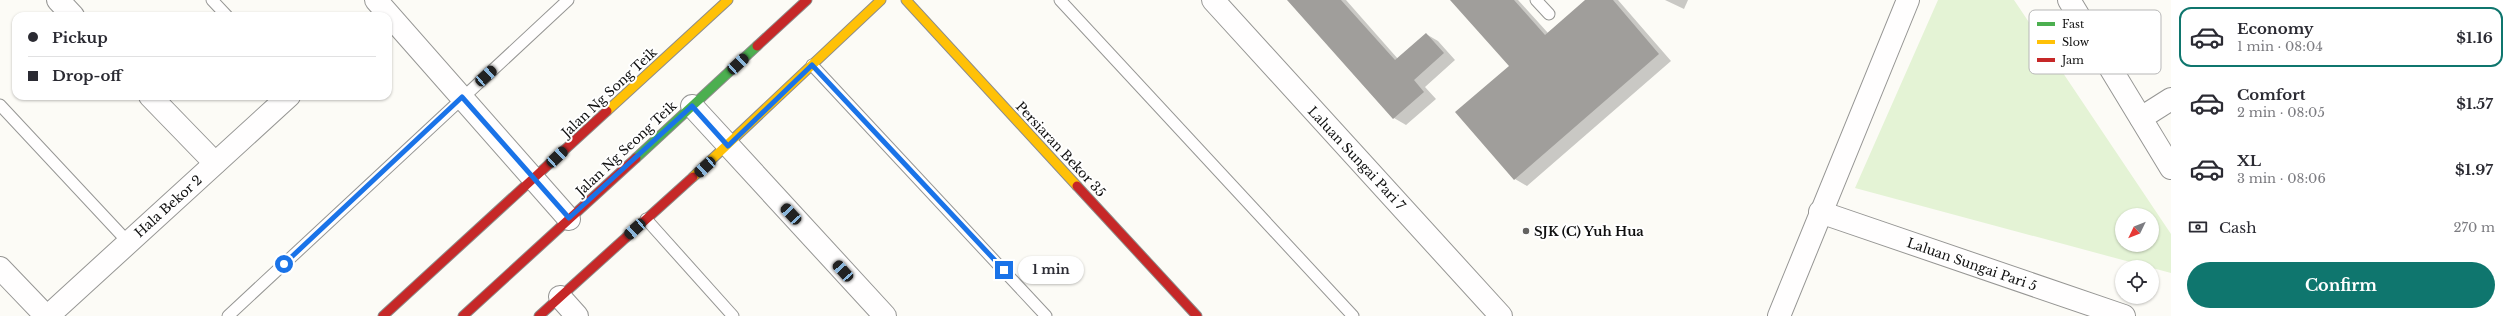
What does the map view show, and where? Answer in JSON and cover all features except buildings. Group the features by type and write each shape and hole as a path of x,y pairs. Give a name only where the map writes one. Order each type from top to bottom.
{"street":[{"path":"58,0 69,12"},
{"name":"Jalan Ng Song Teik","path":"383,316 728,0"},
{"name":"Jalan Ng Seong Teik","path":"463,316 807,0"},
{"path":"539,316 728,146 881,0"},
{"name":"Persiaran Bekor 35","path":"906,0 1197,316"},
{"name":"Laluan Sungai Pari 7","path":"1212,0 1501,316"},
{"path":"1779,316 1820,212 1908,0"},
{"path":"2069,0 2075,10"},
{"path":"392,17 569,218"},
{"path":"2114,74 2171,168"},
{"path":"2141,118 2171,99"},
{"path":"154,100 215,163"},
{"name":"Hala Bekor 2","path":"47,316 285,100"},
{"path":"692,106 885,316"},
{"name":"Laluan Sungai Pari 5","path":"1820,212 2124,316"},
{"path":"0,268 47,316"},
{"path":"560,297 577,316"}],"lane":[{"path":"212,0 223,12"},
{"path":"228,316 568,0"},
{"path":"1060,0 1353,316"},
{"path":"1536,0 1549,14"},
{"path":"812,65 1046,316"},
{"path":"0,105 128,242"},
{"path":"646,219 734,316"}],"green space":[{"path":"1938,0 2014,0 2029,22 2029,74 2064,74 2154,208 2115,208 2115,252 2159,252 2159,216 2171,234 2171,273 2159,270 2159,260 2123,260 1855,188"}],"traffic: fast":[{"path":"636,158 757,46"}],"traffic: slow":[{"path":"607,111 728,0"},
{"path":"693,177 881,0"},
{"path":"906,0 1077,186"}],"traffic: jam":[{"path":"757,46 807,0"},
{"path":"383,316 607,111"},
{"path":"463,316 636,158"},
{"path":"539,316 693,177"},
{"path":"1077,186 1197,316"}],"place":[{"name":"SJK (C) Yuh Hua","path":"1526,231"}],"route":[{"path":"284,264 462,97 569,218 692,106 728,146 812,65 1004,270"}]}
